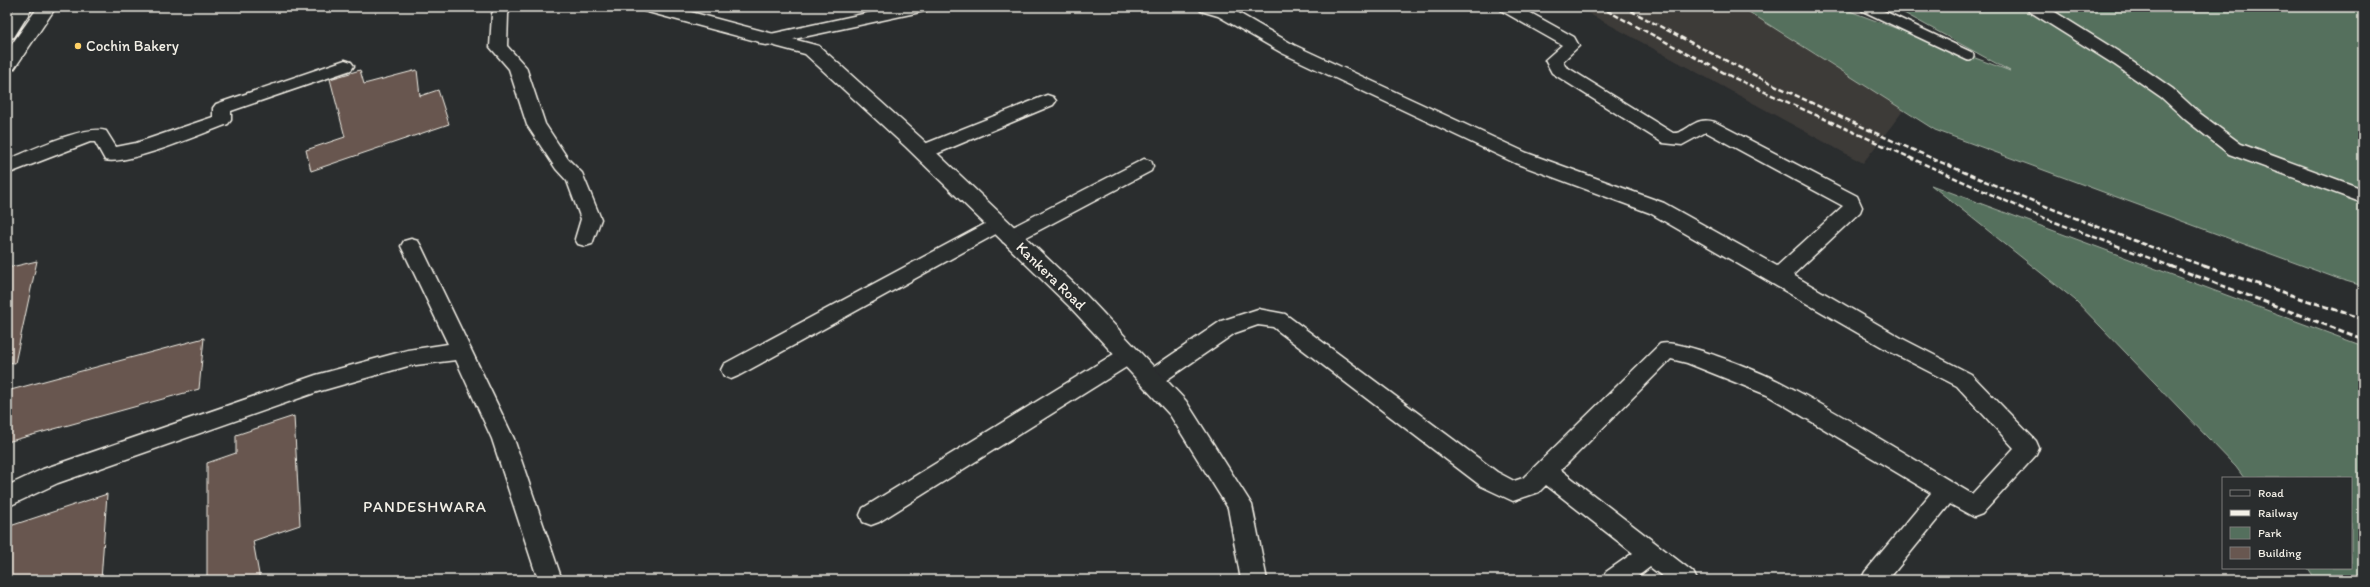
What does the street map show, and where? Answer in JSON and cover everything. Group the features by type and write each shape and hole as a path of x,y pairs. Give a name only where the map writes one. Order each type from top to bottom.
{"street":[{"path":"7,33 24,7"},
{"path":"7,65 47,7"},
{"path":"504,7 500,14 498,47 517,67 536,125 562,164 575,178 591,219 584,239"},
{"name":"Kankera Road","path":"650,7 740,30 766,40 812,50 923,152 1078,301 1178,408 1240,505 1254,580"},
{"path":"766,40 920,7"},
{"path":"1152,379 1228,327 1258,317 1278,320 1489,479 1513,491 1531,485 1667,350 1690,355 1774,389 1974,507 2028,448 1964,380 1896,345 1656,208 1521,158 1288,49 1224,12 1207,7"},
{"path":"1508,7 1568,40 1571,46 1554,60 1558,69 1669,139 1678,141 1685,139 1698,127 1709,126 1850,201 1853,207 1779,277"},
{"path":"2035,7 2121,61 2167,93 2198,121 2235,149 2363,196"},
{"path":"7,167 88,136 100,135 111,155 139,149 222,120 222,108 345,66"},
{"path":"923,152 1048,101"},
{"path":"731,370 1004,231 1144,166"},
{"path":"411,246 503,439 550,580"},
{"path":"7,497 51,476 316,384 408,358 462,352"},
{"path":"871,515 1129,355"},
{"path":"1545,471 1686,580"},
{"path":"1873,580 1947,491"},
{"path":"1614,580 1651,553"}],"lane":[{"path":"1865,7 1969,56"}],"shaded area":[{"path":"1577,7 1784,7 1919,90 1863,163"}],"green space":[{"path":"1741,7 1839,7 2010,71 1893,7 2363,7 2363,286 2339,279 1935,130"},
{"path":"1931,185 2363,346 2363,580 2316,580 2309,569 2352,569 2352,477 2243,477 2236,467 2075,300"}],"building":[{"path":"360,70 364,84 417,70 420,96 438,90 449,124 311,171 306,150 345,137 330,79"},
{"path":"37,261 15,363 7,362 7,268"},
{"path":"204,338 199,389 7,442 7,391"},
{"path":"294,416 300,525 253,541 260,580 207,580 207,463 236,453 236,435"},
{"path":"107,494 101,580 7,580 7,527"}],"railway":[{"path":"1600,7 1732,77 2039,216 2173,267"},
{"path":"1624,7 1766,81 1910,149 2057,211 2207,267"},
{"path":"2170,266 2363,339"},
{"path":"2207,267 2363,319"}],"place":[{"name":"Cochin Bakery","path":"78,46"}],"district":[{"name":"PANDESHWARA","path":"425,506"}]}
